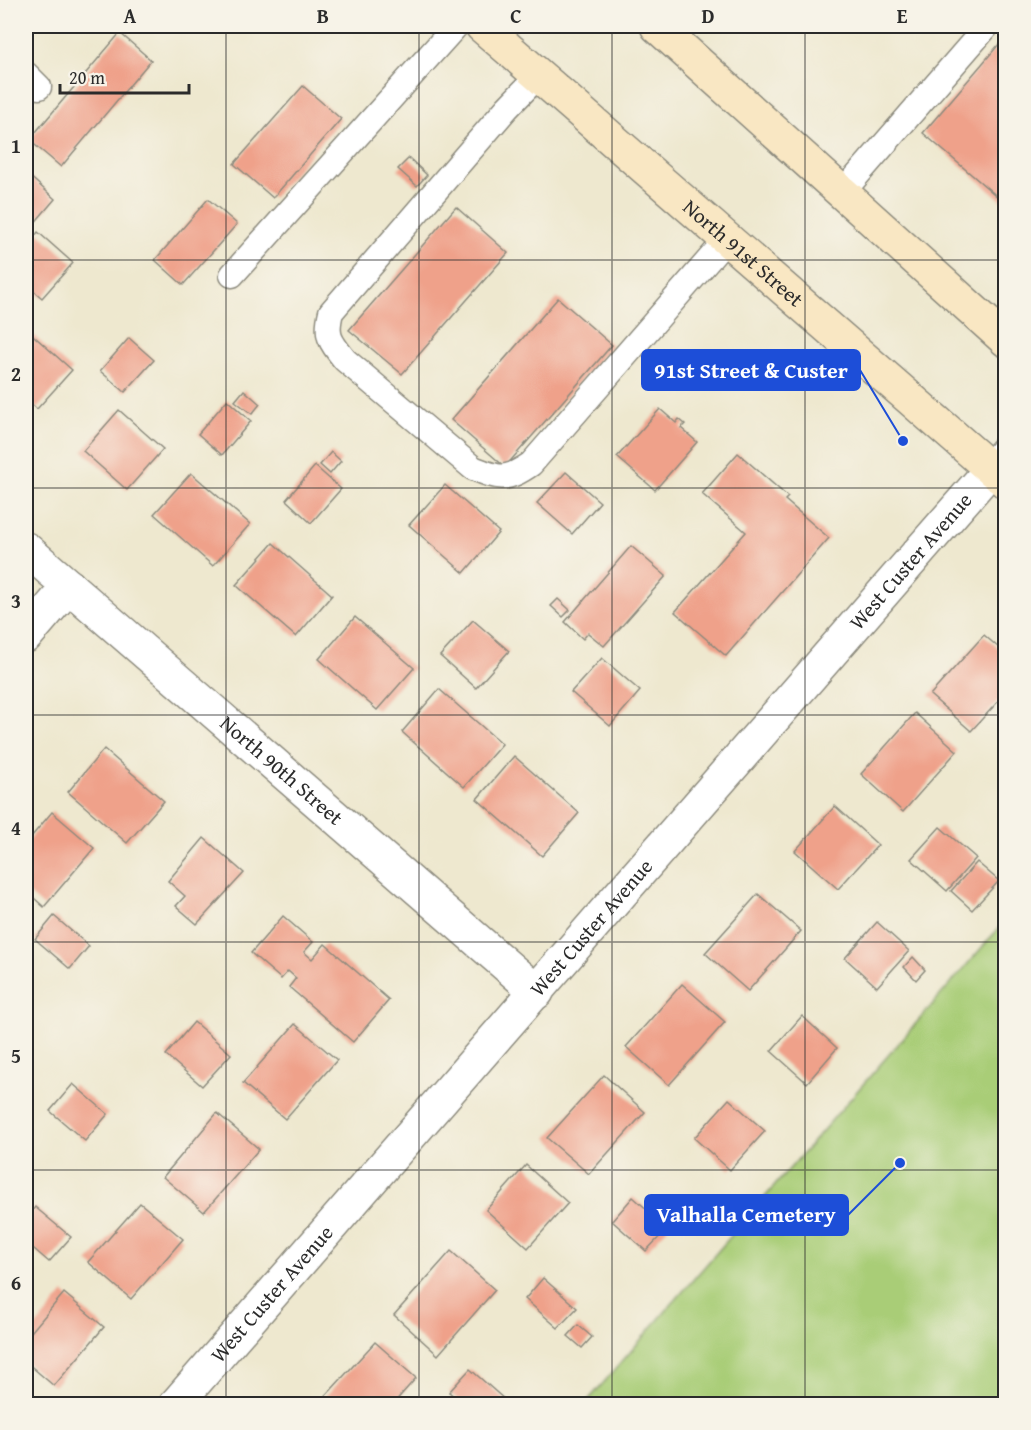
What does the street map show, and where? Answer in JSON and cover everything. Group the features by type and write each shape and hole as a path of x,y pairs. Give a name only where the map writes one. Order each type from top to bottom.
{"main road":[{"name":"North 91st Street","path":"482,26 727,239 1000,468"},
{"path":"657,26 1005,340"}],"street":[{"name":"West Custer Avenue","path":"176,1404 1000,468"},
{"name":"North 90th Street","path":"26,549 537,992"},
{"path":"26,636 69,586"}],"lane":[{"path":"232,275 456,26"},
{"path":"842,193 987,26"},
{"path":"539,75 507,108 331,312 327,328 333,345 345,360 473,468 493,476 514,475 531,464 727,239"}],"green space":[{"path":"1005,921 1005,1404 585,1404"}],"building":[{"path":"120,33 151,60 61,167 29,140"},
{"path":"1006,36 1006,204 923,133"},
{"path":"303,86 341,119 273,198 234,164"},
{"path":"409,158 427,175 417,186 398,169"},
{"path":"26,173 55,199 26,233"},
{"path":"208,199 237,224 183,285 155,260"},
{"path":"456,207 508,253 402,374 349,330"},
{"path":"38,232 73,263 42,298 26,284 26,246"},
{"path":"558,298 612,345 505,467 451,420"},
{"path":"26,329 72,370 37,409 26,399"},
{"path":"129,338 154,360 125,392 100,371"},
{"path":"244,390 260,404 252,414 235,401"},
{"path":"227,400 251,421 222,455 198,434"},
{"path":"660,409 676,423 679,419 685,424 681,428 697,442 655,490 617,457"},
{"path":"119,410 163,449 127,490 83,451"},
{"path":"331,452 341,461 330,474 320,465"},
{"path":"738,453 788,497 785,500 829,538 726,656 675,612 746,532 702,494"},
{"path":"315,466 341,489 311,523 286,500"},
{"path":"566,472 600,502 572,534 537,503"},
{"path":"191,473 250,524 213,566 154,514"},
{"path":"445,485 499,532 464,573 409,525"},
{"path":"273,543 332,595 296,637 236,585"},
{"path":"631,546 666,576 604,646 588,633 583,639 565,622"},
{"path":"558,599 570,610 563,617 551,606"},
{"path":"355,617 414,668 377,710 319,659"},
{"path":"473,620 509,651 476,688 440,656"},
{"path":"984,635 1006,654 1006,697 1004,695 971,731 930,695"},
{"path":"602,658 640,691 610,726 571,692"},
{"path":"439,689 502,744 464,787 402,732"},
{"path":"915,713 957,751 903,812 861,774"},
{"path":"104,749 164,801 127,843 68,792"},
{"path":"514,756 579,813 542,856 477,799"},
{"path":"835,806 878,845 838,889 795,851"},
{"path":"52,812 94,848 44,907 26,891 26,843"},
{"path":"940,827 976,858 947,891 911,859"},
{"path":"204,838 244,873 197,924 176,906 185,896 168,881"},
{"path":"977,862 999,881 972,910 951,891"},
{"path":"758,894 801,931 748,991 705,953"},
{"path":"54,916 89,946 70,969 35,939"},
{"path":"283,916 313,942 304,952 312,959 325,944 389,1000 353,1042 289,987 296,978 288,971 281,979 251,953"},
{"path":"877,922 909,951 877,987 845,958"},
{"path":"913,957 925,970 916,980 904,967"},
{"path":"682,984 725,1022 669,1085 626,1047"},
{"path":"802,1016 837,1048 807,1083 771,1051"},
{"path":"194,1022 231,1054 202,1086 166,1055"},
{"path":"295,1024 337,1060 285,1119 243,1083"},
{"path":"604,1075 645,1112 589,1174 547,1138"},
{"path":"73,1084 108,1114 85,1141 50,1111"},
{"path":"729,1099 765,1131 730,1170 694,1138"},
{"path":"217,1113 259,1149 204,1212 163,1177"},
{"path":"526,1165 568,1203 528,1248 486,1210"},
{"path":"633,1197 668,1228 646,1251 612,1221"},
{"path":"140,1203 183,1239 131,1299 88,1262"},
{"path":"35,1207 71,1237 49,1262 26,1242 26,1218"},
{"path":"451,1251 495,1290 438,1355 394,1315"},
{"path":"543,1278 577,1308 558,1328 525,1299"},
{"path":"64,1293 104,1327 54,1386 26,1362 26,1338"},
{"path":"578,1325 592,1337 582,1348 568,1336"},
{"path":"375,1342 416,1378 393,1404 325,1404 321,1401"},
{"path":"470,1369 505,1400 501,1404 463,1404 449,1392"}],"place":[{"name":"91st Street & Custer","path":"903,441"},
{"name":"Valhalla Cemetery","path":"900,1163"}]}
